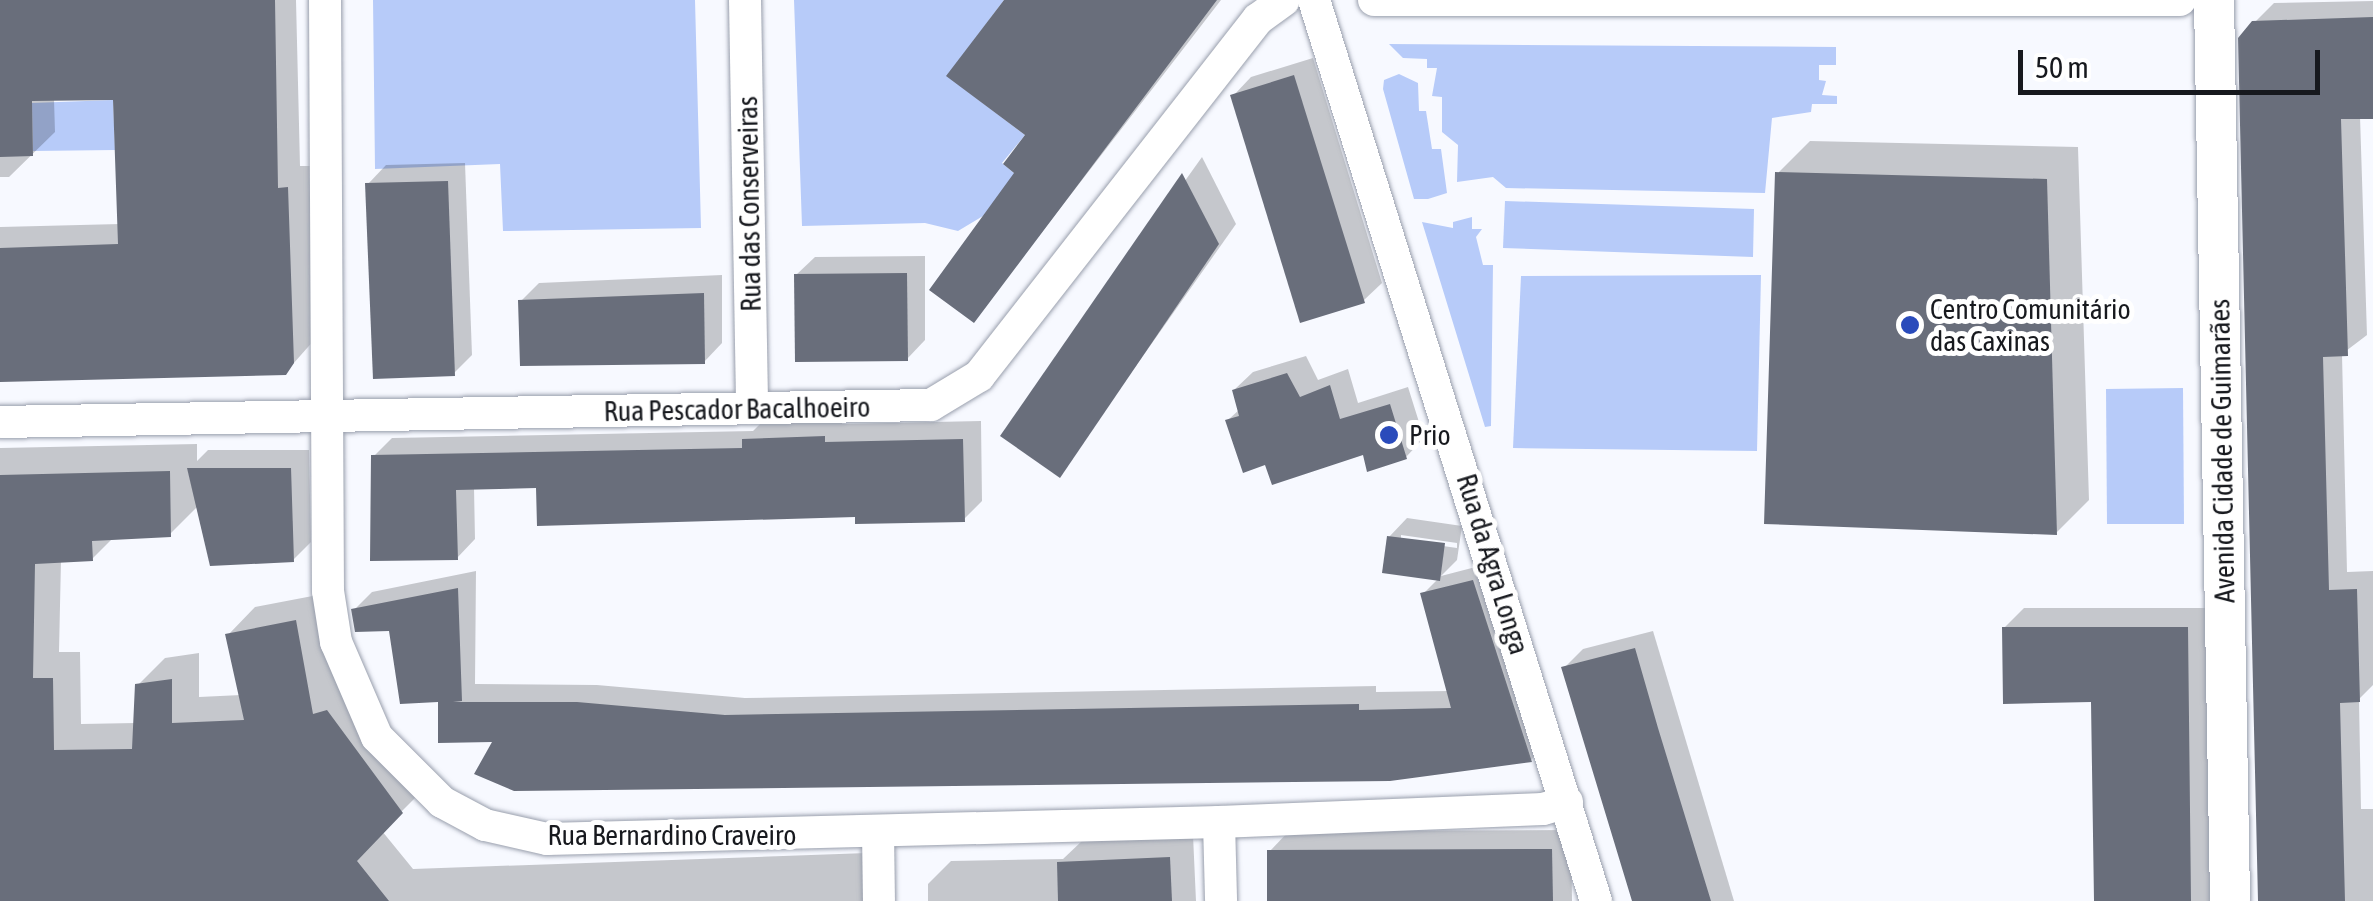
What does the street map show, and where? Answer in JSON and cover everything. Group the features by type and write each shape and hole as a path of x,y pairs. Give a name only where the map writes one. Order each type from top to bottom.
{"street":[{"name":"Rua Bernardino Craveiro","path":"325,0 328,591 336,642 377,737 442,802 485,825 547,839 1218,822 1543,810 1566,802"},
{"name":"Rua das Conserveiras","path":"745,0 752,408"},
{"name":"Rua Pescador Bacalhoeiro","path":"0,422 932,405 957,395 979,376 1258,19 1284,0"},
{"name":"Rua da Agra Longa","path":"1314,0 1596,901"},
{"path":"1374,0 2180,0"},
{"name":"Avenida Cidade de Guimarães","path":"2214,0 2230,901"},
{"path":"1218,822 1221,901"},
{"path":"878,832 879,901"}],"shaded area":[{"path":"373,0 695,0 701,228 503,231 500,164 375,169"},
{"path":"794,0 1004,0 947,76 1025,135 1002,163 1015,174 983,216 958,231 925,223 802,226"},
{"path":"1389,44 1836,47 1836,65 1819,65 1819,80 1826,81 1822,95 1837,96 1837,104 1812,104 1811,112 1772,118 1765,193 1506,188 1493,177 1457,182 1458,145 1442,132 1442,97 1432,96 1437,68 1427,68 1427,59 1403,58"},
{"path":"1399,74 1418,83 1419,111 1426,111 1432,149 1441,149 1447,193 1428,199 1414,199 1383,89 1384,80"},
{"path":"113,100 115,150 33,151 32,103"},
{"path":"1505,201 1754,209 1753,257 1503,248"},
{"path":"1472,217 1472,229 1482,229 1476,237 1483,265 1493,265 1491,426 1485,427 1422,222 1453,228 1453,222"},
{"path":"1761,275 1757,451 1513,448 1521,276"},
{"path":"2183,388 2184,524 2107,524 2106,389"}],"building":[{"path":"0,0 275,0 278,188 288,187 294,363 286,375 0,382 0,248 118,244 113,100 32,101 33,156 0,157"},
{"path":"1004,0 1217,0 974,323 929,290 1014,173 1003,164 1025,135 946,76"},
{"path":"2373,17 2373,119 2341,119 2348,356 2323,357 2329,590 2357,589 2360,702 2340,703 2345,901 2258,901 2238,38 2252,21"},
{"path":"1294,75 1365,303 1300,323 1230,95"},
{"name":"Centro Comunitário das Caxinas","path":"1775,172 2047,179 2057,535 1764,524"},
{"path":"1182,173 1219,244 1060,478 1000,436"},
{"path":"448,181 455,376 373,379 365,183"},
{"path":"907,273 908,361 795,362 794,274"},
{"path":"704,293 705,364 520,366 518,300"},
{"path":"1287,373 1300,397 1330,385 1340,419 1390,404 1407,459 1367,472 1363,455 1272,485 1265,465 1243,473 1225,420 1239,416 1232,390"},
{"path":"825,436 825,442 963,439 965,522 855,524 855,517 537,526 536,488 456,490 458,560 370,561 371,455 742,448 742,439"},
{"path":"187,468 291,468 294,562 210,566"},
{"path":"170,471 171,537 92,541 93,561 35,564 33,678 53,678 54,750 132,749 135,684 172,679 172,723 244,720 225,634 296,620 313,714 327,710 403,813 357,861 389,901 0,901 0,475"},
{"path":"1387,536 1445,543 1440,581 1382,573"},
{"path":"1473,580 1532,762 1390,781 514,791 474,774 492,742 438,743 438,702 400,704 389,631 355,632 351,609 458,588 462,701 453,702 577,702 725,715 1359,704 1359,710 1451,708 1420,593"},
{"path":"2002,627 2188,627 2191,901 2094,901 2091,702 2003,704"},
{"path":"1635,648 1711,901 1632,901 1561,667"},
{"path":"1552,849 1553,901 1267,901 1267,850"},
{"path":"1170,857 1172,901 1058,901 1057,862"}],"place":[{"name":"Centro Comunitário das Caxinas","path":"1910,325"},
{"name":"Prio","path":"1389,435"}]}
